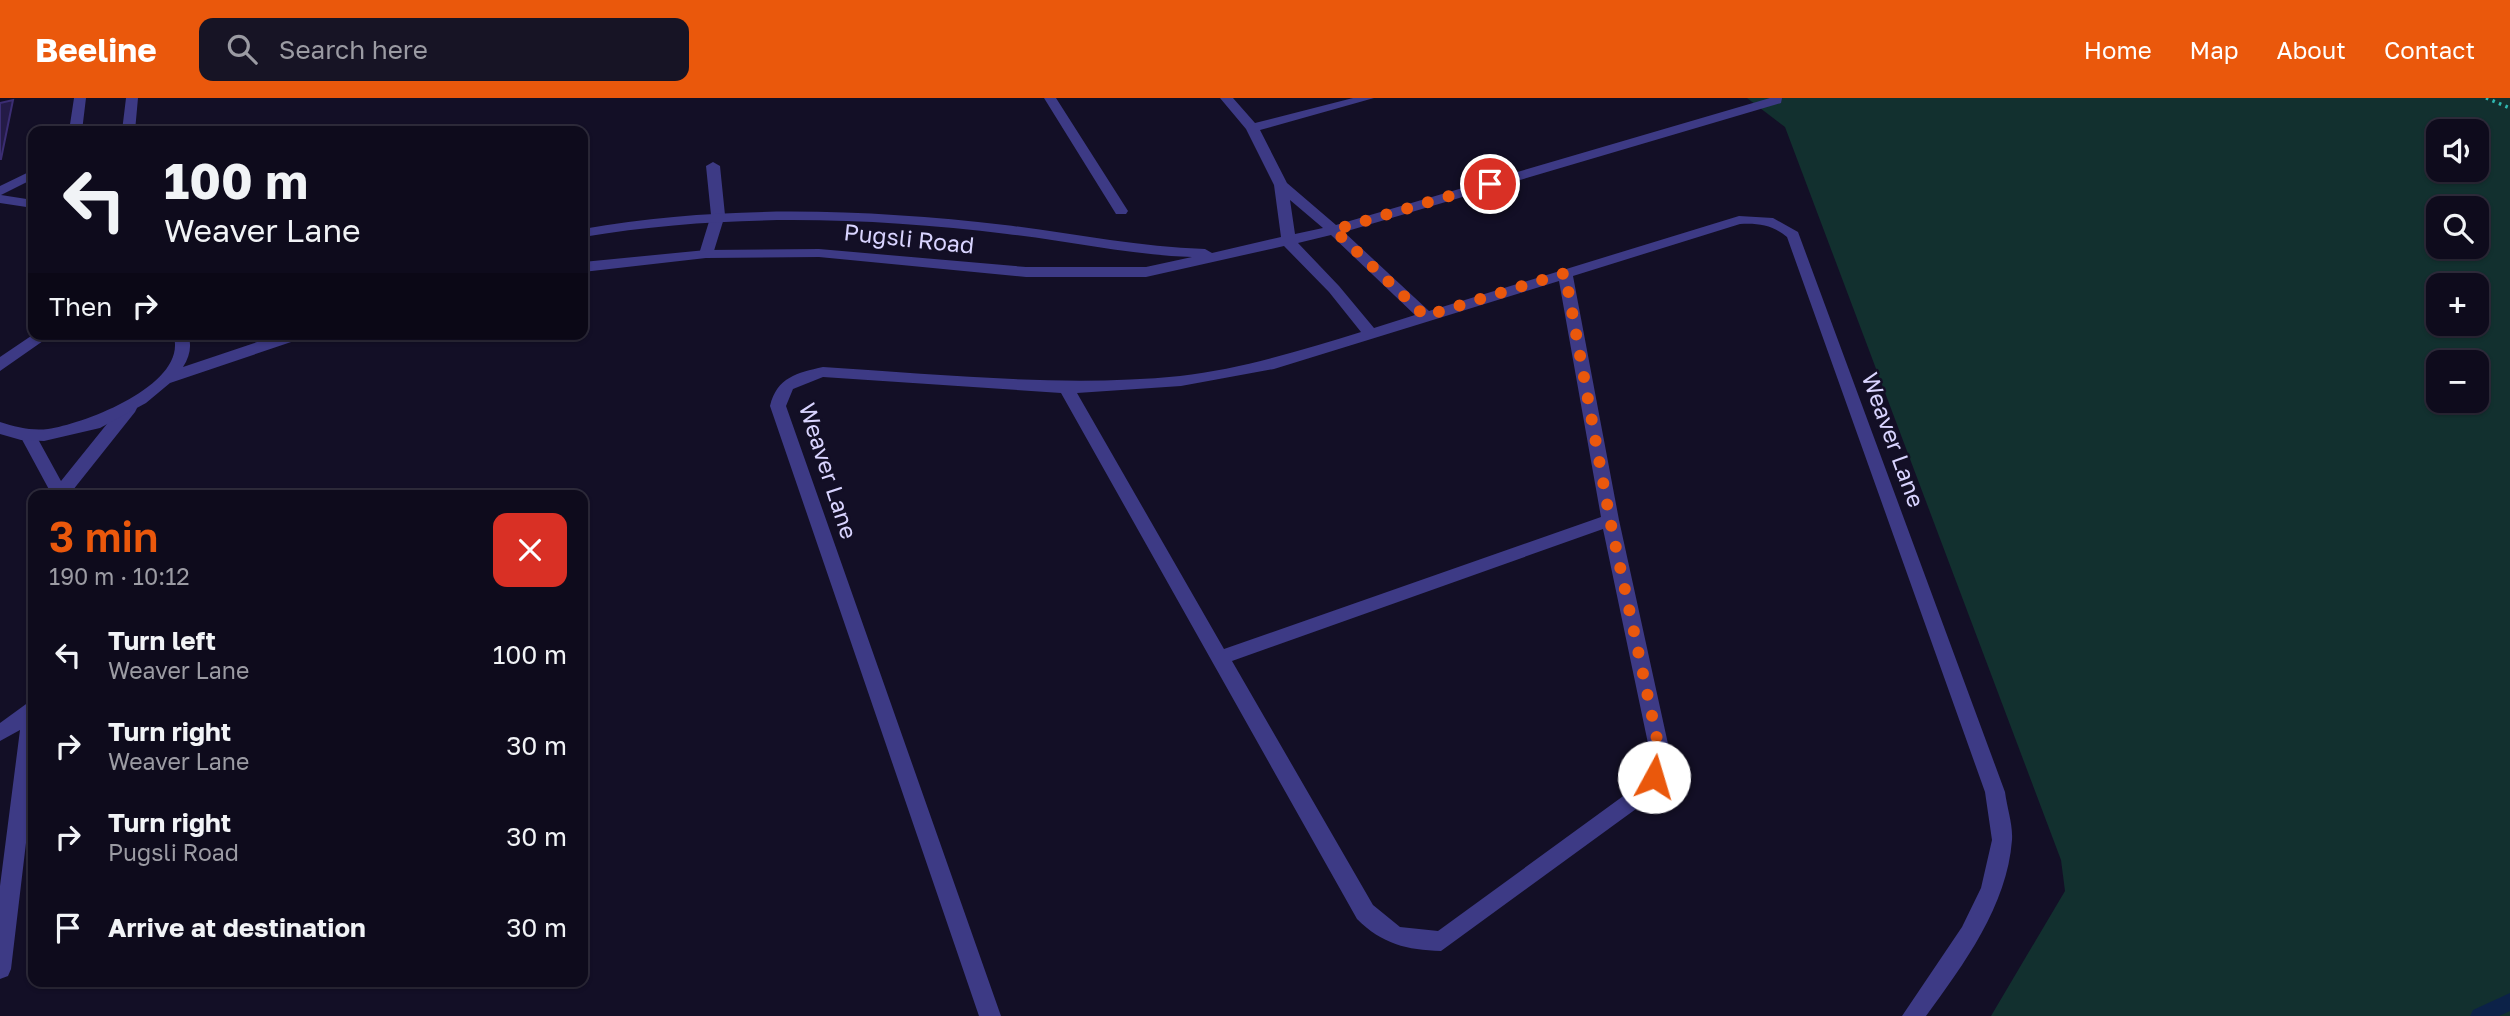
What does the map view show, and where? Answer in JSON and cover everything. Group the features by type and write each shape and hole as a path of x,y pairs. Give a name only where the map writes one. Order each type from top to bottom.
{"street":[{"path":"77,126 80,98"},
{"path":"129,126 132,98"},
{"path":"1049,98 1121,211"},
{"path":"1227,98 1252,128 1281,185 1289,242 1334,289 1371,334"},
{"path":"1252,128 1368,98"},
{"name":"Pugsli Road","path":"588,266 706,254 818,253 961,268 1107,274 1146,272 1334,230 1777,100"},
{"path":"706,254 718,215 713,166"},
{"path":"0,191 28,177"},
{"path":"1281,185 1334,230 1425,316"},
{"path":"0,199 28,203"},
{"name":"Pugsli Road","path":"588,232 718,215 825,213 960,224 1155,250 1229,253"},
{"name":"Weaver Lane","path":"989,1016 778,406 780,393 794,380 823,372 1066,388 1194,378 1274,364 1739,219 1771,221 1793,234 1995,792 2002,837 1998,869 1968,939 1913,1016"},
{"path":"1066,388 1365,912 1383,932 1409,940 1441,941 1644,792 1654,777 1660,753 1610,520 1565,273"},
{"path":"18,351 28,336"},
{"path":"0,366 36,340"},
{"path":"0,428 27,434 77,428 129,408 151,394 168,378 183,351 181,340"},
{"path":"168,378 280,340"},
{"path":"64,490 129,408"},
{"path":"27,434 57,490"},
{"path":"1219,658 1610,520"},
{"path":"0,733 28,713"},
{"path":"0,969 28,748"}],"path":[{"path":"2486,98 2510,108"}],"green space":[{"path":"1747,98 2510,98 2510,1016 1991,1016 2065,891 2061,860 1785,127"}],"building":[{"path":"13,100 1,159 0,159 0,103"}],"waterway":[{"path":"2479,1016 2510,1002"}],"route":[{"path":"1490,184 1334,230 1425,316 1565,273 1610,520 1660,753 1654,777"}]}
